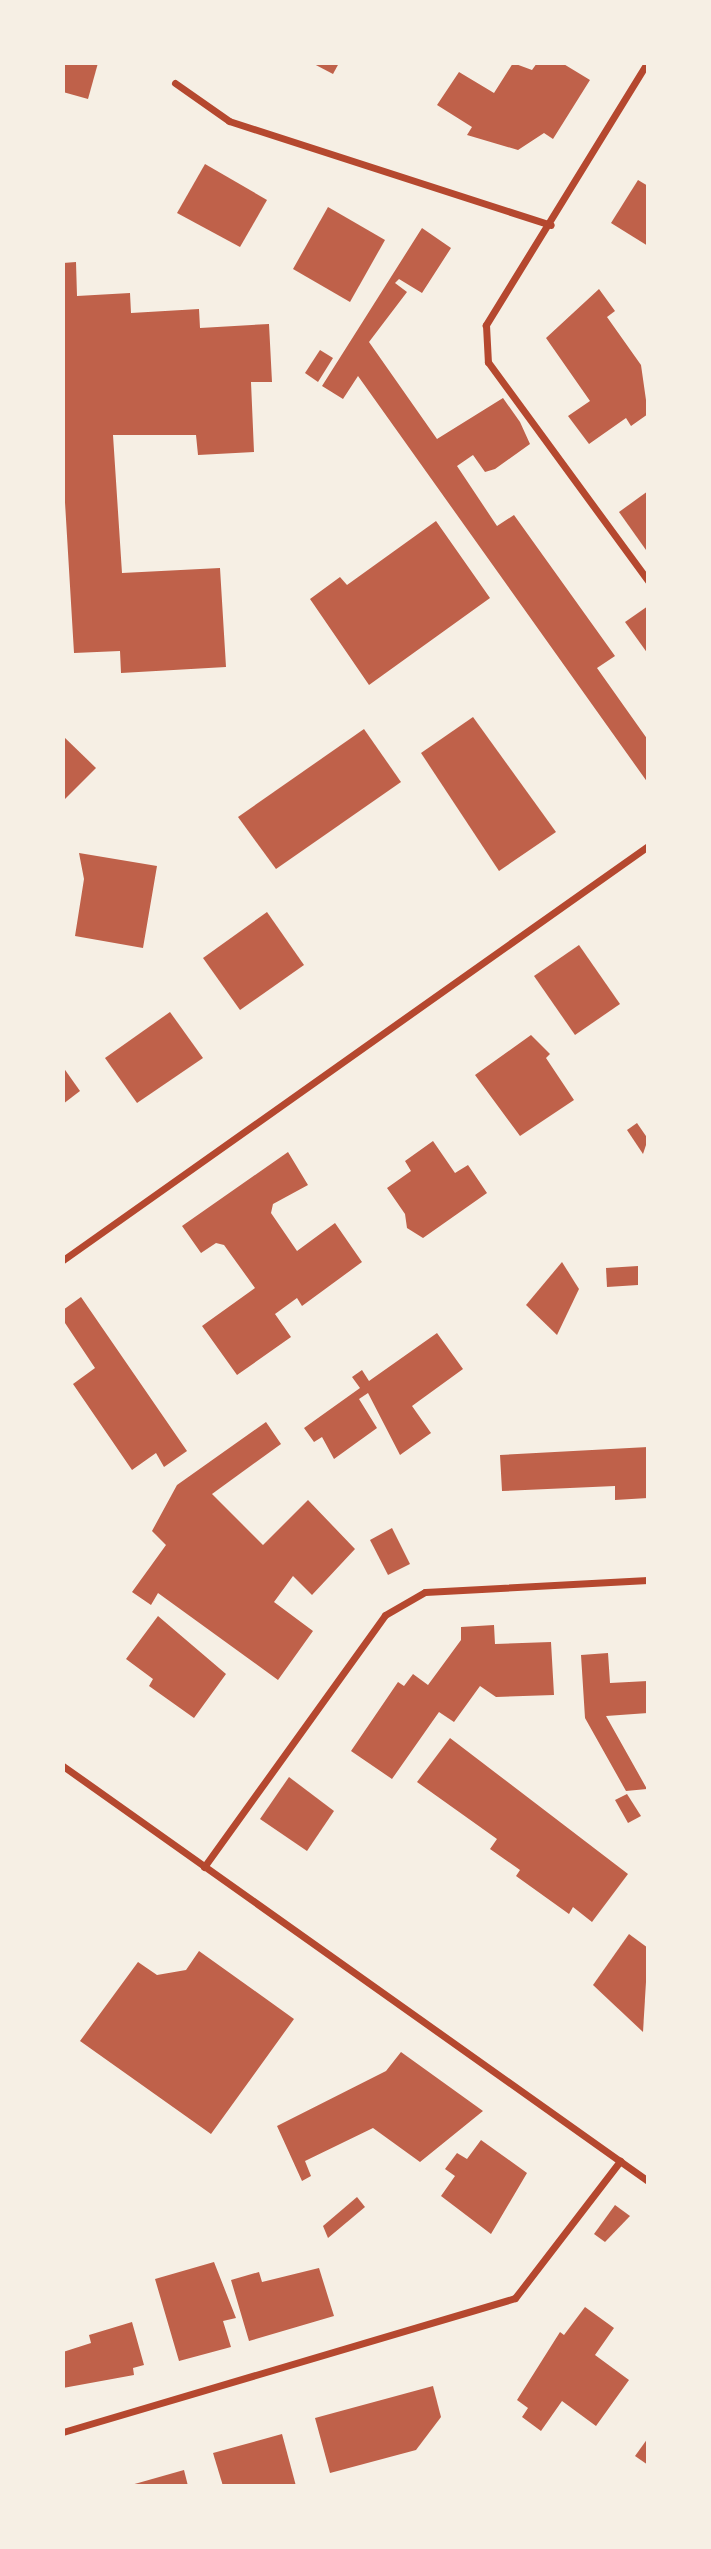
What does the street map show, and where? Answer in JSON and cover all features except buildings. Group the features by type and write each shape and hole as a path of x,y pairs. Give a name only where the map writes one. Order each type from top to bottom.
{"street":[{"path":"647,63 551,225 486,325 488,362 648,581"},
{"path":"175,83 229,121 527,212 551,225"},
{"path":"63,1260 648,846"},
{"path":"204,1867 385,1615 425,1592 648,1580"},
{"path":"63,1766 648,2181"},
{"path":"63,2432 515,2298 620,2161"}]}
